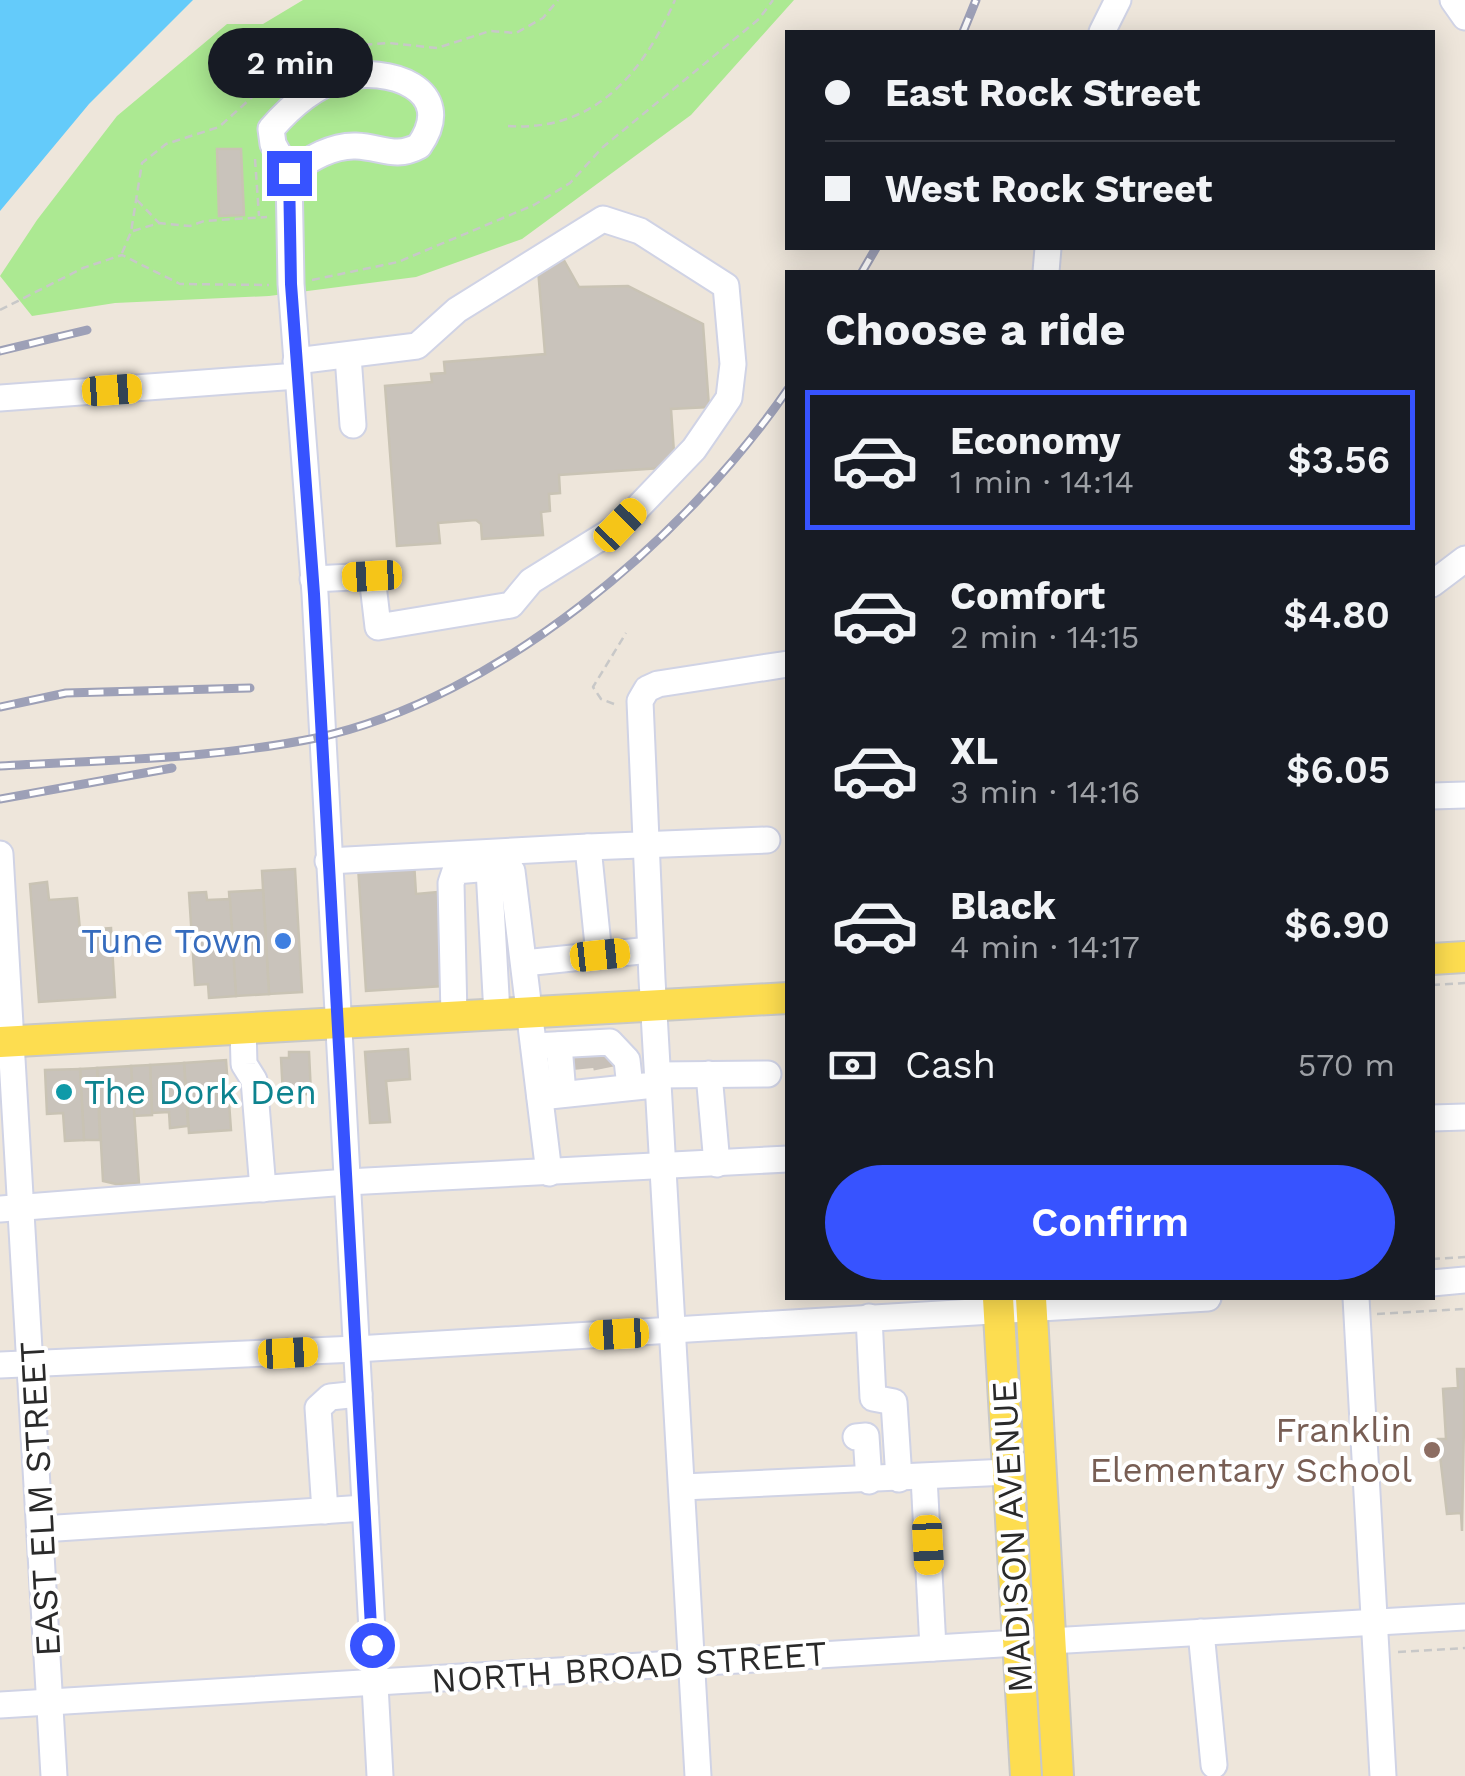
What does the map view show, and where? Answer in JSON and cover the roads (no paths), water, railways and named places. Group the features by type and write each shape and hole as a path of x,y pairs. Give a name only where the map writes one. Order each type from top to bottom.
{"main road":[{"path":"1435,960 1465,958"},
{"path":"6,1042 785,998"},
{"name":"MADISON AVENUE","path":"1032,1302 1058,1776"},
{"name":"MADISON AVENUE","path":"998,1303 1026,1776"}],"street":[{"path":"1103,30 1118,0"},
{"path":"1453,0 1465,17"},
{"path":"289,173 335,148 356,146 402,155 426,136 430,117 425,100 413,82 394,76 344,77 319,87 271,129 273,144 289,173 291,284 313,579 380,1776"},
{"path":"0,398 297,368 417,346 458,310 604,219 640,231 726,286 734,364 728,398 694,449 620,525 531,582 510,605 378,628 372,576 313,579"},
{"path":"348,356 353,424"},
{"path":"1435,582 1465,559"},
{"path":"698,1776 640,714 647,690 673,681 785,664"},
{"path":"1435,796 1465,795"},
{"path":"328,861 767,840"},
{"path":"588,847 600,955"},
{"name":"EAST ELM STREET","path":"0,854 12,1208 33,1364 54,1776"},
{"path":"488,868 497,1014"},
{"path":"454,1016 451,883 456,871 512,871 528,1012 583,1067 658,1079 768,1074"},
{"path":"524,963 650,950"},
{"path":"243,1028 244,1064 254,1080 263,1189"},
{"path":"548,1172 583,1067"},
{"path":"709,1074 716,1164"},
{"path":"1435,1118 1465,1116"},
{"path":"12,1208 347,1182 785,1158"},
{"path":"1435,1283 1465,1280"},
{"path":"0,1366 674,1331 998,1303 1120,1300"},
{"path":"1356,1306 1383,1776"},
{"path":"869,1317 873,1398 894,1402 912,1478 934,1648"},
{"path":"325,1501 318,1408 330,1397 359,1394"},
{"path":"856,1437 866,1436 869,1481"},
{"path":"683,1488 1008,1472"},
{"path":"42,1529 364,1499"},
{"path":"1050,1641 1465,1616"},
{"path":"1201,1632 1214,1765"},
{"name":"NORTH BROAD STREET","path":"0,1704 1018,1644"}],"water":[{"path":"0,0 193,0 89,104 0,211"}],"tunnel":[{"path":"602,1049 606,1068"},
{"path":"581,1050 583,1069"}],"railway":[{"path":"964,30 976,0"},
{"path":"863,270 875,250"},
{"path":"0,351 87,330"},
{"path":"0,766 159,758 277,745 384,718 452,688 518,650 582,605 641,555 746,445 785,393"},
{"path":"0,707 66,693 250,688"},
{"path":"0,799 172,768"}],"place":[{"name":"Tune Town","path":"283,941"},
{"name":"The Dork Den","path":"64,1092"},
{"name":"Franklin Elementary School","path":"1432,1450"}]}
